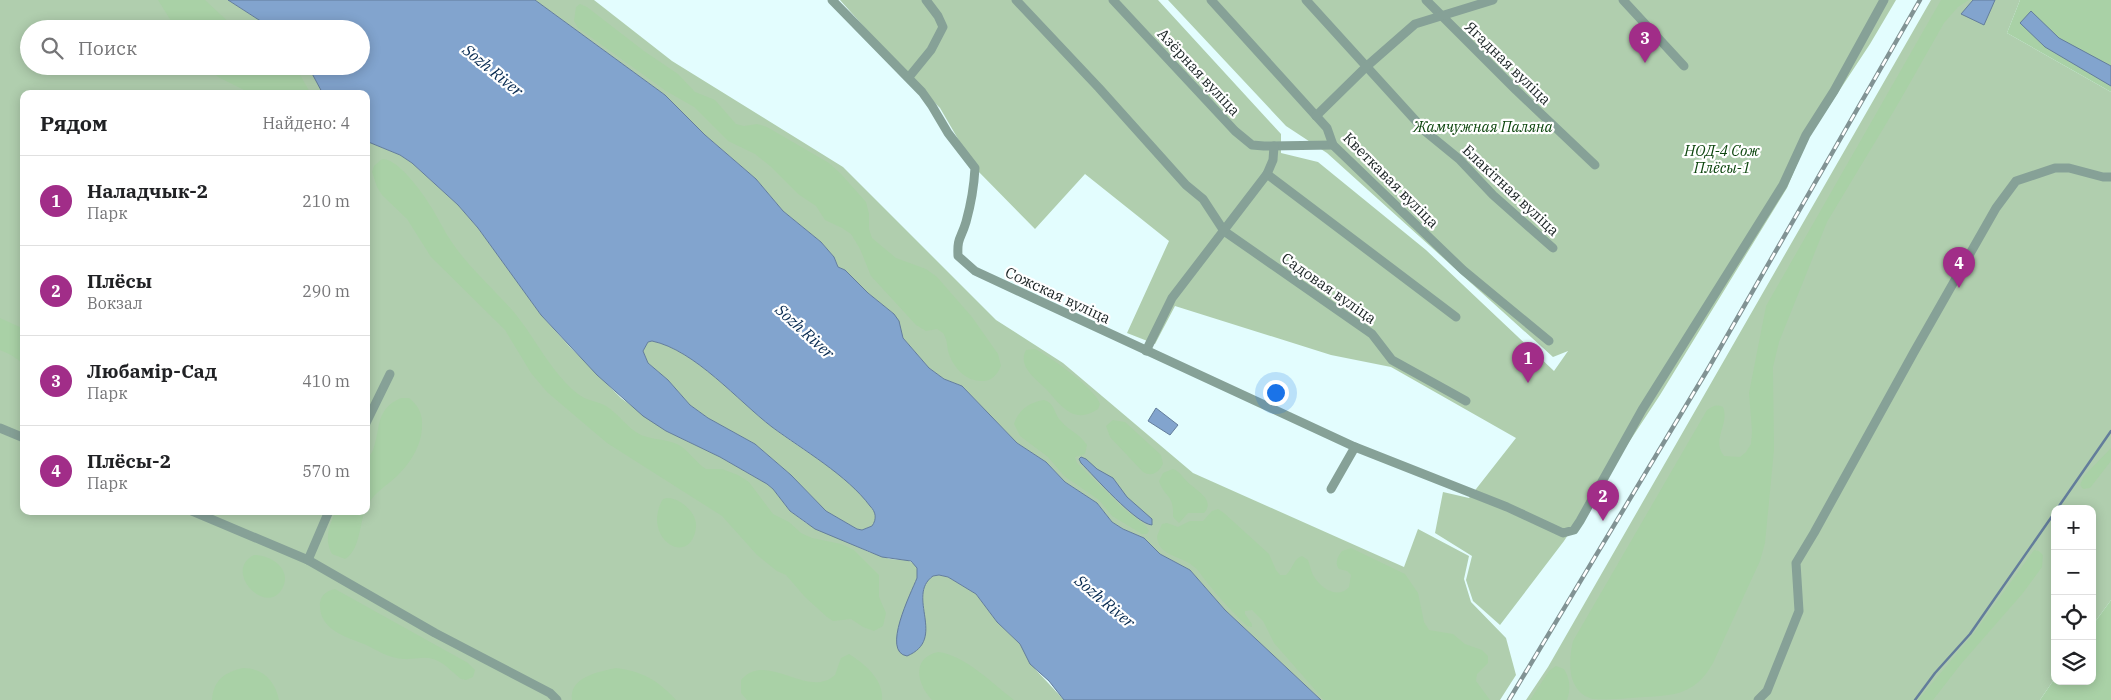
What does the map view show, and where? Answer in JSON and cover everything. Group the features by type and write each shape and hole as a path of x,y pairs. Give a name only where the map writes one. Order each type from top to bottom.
{"street":[{"name":"Сожская вуліца","path":"832,0 909,78 932,106 948,133 975,168 974,192 965,224 957,241 958,256 975,271 1354,447 1508,507 1563,533 1569,533 1574,530 1642,410 1783,185 1806,135 1834,91 1884,0"},
{"path":"909,78 927,56 943,27 938,16 926,0"},
{"path":"1016,0 1099,88 1186,185 1203,199 1224,231"},
{"name":"Азёрная вуліца","path":"1113,0 1235,130 1252,145 1333,145"},
{"name":"Кветкавая вуліца","path":"1211,0 1316,116 1326,128 1333,145 1463,270 1549,342"},
{"name":"Блакітная вуліца","path":"1306,0 1426,132 1459,160 1492,195 1553,248"},
{"name":"Ягадная вуліца","path":"1426,0 1595,164"},
{"path":"1316,116 1367,66 1415,24 1493,0"},
{"path":"1623,0 1684,66"},
{"path":"1146,351 1172,298 1267,174 1273,160 1274,146"},
{"path":"1758,700 1767,691 1799,612 1796,563 1996,208 2016,182 2055,168 2069,168 2103,177 2111,177"},
{"path":"1267,174 1456,317"},
{"name":"Садовая вуліца","path":"1224,231 1372,334 1392,360 1466,401"},
{"path":"370,415 390,374"},
{"path":"0,428 20,436"},
{"path":"1331,489 1354,447"},
{"path":"201,515 308,560 435,633 550,693 557,700"},
{"path":"308,560 327,515"}],"green space":[{"path":"0,0 228,0 259,20 20,20 20,75 313,75 321,90 20,90 20,515 370,515 370,143 400,155 412,163 458,205 478,228 541,315 621,398 666,431 720,457 767,484 790,511 806,523 869,552 890,559 907,560 915,564 917,578 898,630 915,651 922,642 925,633 923,592 926,583 933,576 948,577 976,594 997,622 1020,644 1036,670 1064,700 0,700"},
{"path":"158,0 205,0 226,20 170,20"},
{"path":"535,0 594,0 672,61 843,167 996,320 1063,363 1193,473 1404,567 1418,529 1469,556 1464,579 1471,602 1506,638 1516,675 1500,700 1321,700 1225,610 1190,570 1160,554 1144,538 1112,522 1097,503 1065,482 1046,462 1017,443 962,386 944,379 929,368 903,338 894,314 868,293 845,270 838,267 834,257 821,242 783,211 756,179 705,135 665,95"},
{"path":"840,0 1158,0 1281,134 1281,153 1318,162 1426,250 1554,371 1568,351 1553,357 1327,153 1286,126 1168,0 1896,0 1870,44 1808,138 1787,188 1660,395 1564,541 1500,625 1473,601 1466,580 1472,556 1435,533 1443,492 1469,498 1516,438 1391,367 1331,355 1175,306 1155,344 1127,333 1169,241 1085,174 1035,229 975,168 940,108 909,77"},
{"path":"1931,0 2020,0 2007,33 2111,92 2111,600 2096,621 2096,505 2051,505 2051,684 2040,700 1526,700 1548,667"},
{"path":"1941,0 1969,0 1958,7 1944,23 1827,222 1779,342 1773,367 1774,450 1765,543 1760,561 1713,663 1697,683 1678,693 1607,699 1593,699 1584,695 1578,690 1571,675 1570,658 1573,641 1707,410 1715,406 1723,407 1725,413 1719,444 1724,456 1740,457 1751,444 1752,431 1749,393 1766,306"},
{"path":"2020,0 2111,0 2111,92 2007,33"},
{"path":"580,4 587,7 644,51 678,74 695,92 715,100 736,124 744,126 757,124 767,127 829,163 866,202 872,238 896,258 926,269 937,277 972,317 998,354 1001,366 996,375 991,379 981,381 970,378 960,372 950,357 943,333 937,329 926,331 916,325 871,276 860,249 851,234 825,220 816,206 798,194 770,166 755,154 728,141 694,107 666,91 578,28 574,21 576,7"},
{"path":"216,75 300,75 309,90 244,90"},
{"path":"382,159 398,166 416,185 456,248 513,311 551,365 568,385 588,400 606,406 631,429 641,435 677,444 706,469 722,469 738,475 749,482 773,514 789,522 801,533 812,538 841,544 854,550 879,575 879,597 886,613 883,626 874,631 863,627 851,619 833,621 827,617 805,597 786,575 777,571 757,555 722,516 607,443 547,392 531,373 505,330 431,257 407,219 382,195 372,172 374,166"},
{"path":"0,318 20,327 20,361 0,350"},
{"path":"652,341 668,346 700,365 772,427 837,473 860,494 874,511 875,518 872,526 862,530 857,529 826,511 791,475 755,444 708,418 690,405 668,380 648,363 643,351 648,342"},
{"path":"1035,349 1061,366 1090,390 1100,404 1098,409 1089,414 1081,415 1074,414 1062,406 1026,367 1024,356 1026,350"},
{"path":"401,398 409,398 415,404 422,418 420,440 406,466 370,502 370,456 380,420 383,413 393,402"},
{"path":"1044,400 1048,401 1064,424 1087,445 1085,454 1075,457 1077,463 1124,509 1146,526 1149,531 1147,534 1142,534 1112,516 1099,500 1064,476 1048,457 1020,436 1014,424 1018,415 1029,405"},
{"path":"1113,420 1125,422 1161,455 1163,464 1157,472 1149,474 1143,472 1110,437 1106,426"},
{"path":"2111,448 2111,461 2090,488 2083,489 2080,485 2084,476"},
{"path":"1173,469 1205,497 1208,505 1204,513 1188,513 1179,523 1173,517 1171,500 1161,487 1159,481 1163,473"},
{"path":"663,499 674,499 684,505 692,513 696,521 694,536 688,544 681,547 673,546 666,541 660,534 657,524 658,512"},
{"path":"1218,509 1269,554 1280,575 1286,575 1297,559 1302,556 1308,560 1313,575 1320,584 1330,591 1345,591 1349,587 1351,575 1347,571 1339,569 1337,562 1342,551 1351,548 1405,574 1418,593 1424,622 1429,630 1453,634 1465,644 1482,650 1488,656 1488,663 1477,674 1476,681 1490,700 1324,700 1274,643 1263,621 1252,610 1245,611 1245,614 1252,627 1247,626 1231,610 1195,568 1188,562 1166,552 1158,543 1157,536 1162,524 1167,523 1178,527 1190,521 1203,521 1212,511"},
{"path":"334,515 364,515 354,550 345,559 332,554 328,543 330,527"},
{"path":"2034,550 2039,551 2043,555 2042,567 2023,593 1961,664 1933,700 1918,700 1974,633"},
{"path":"254,555 274,561 283,570 285,582 282,589 275,596 266,598 258,595 250,589 245,580 243,571 245,562"},
{"path":"335,589 468,663 475,670 473,677 466,680 461,679 437,660 433,659 392,657 336,632 325,622 321,615 320,607 323,595"},
{"path":"2111,600 2111,700 2040,700 2051,684 2096,685 2096,621"},
{"path":"938,652 948,654 968,664 1014,700 932,700 923,687 919,672 924,660 929,655"},
{"path":"849,654 867,668 877,679 882,693 882,700 747,700 741,693 741,680 751,672 763,670 800,680 824,681 835,675 841,658"},
{"path":"1556,666 1564,669 1568,677 1569,692 1567,700 1530,700 1549,671"},
{"path":"243,668 256,670 267,677 274,687 279,700 212,700 215,687 221,678"},
{"path":"616,668 642,674 663,687 676,700 572,700 572,692 580,681 593,674"}],"water":[{"name":"Sozh River","path":"228,0 535,0 665,95 705,135 756,179 783,211 821,242 834,257 838,267 845,270 868,293 894,314 899,321 903,338 929,368 944,379 962,386 1017,443 1046,462 1065,482 1097,503 1112,522 1144,538 1160,554 1190,570 1225,610 1321,700 1064,700 1049,681 1030,664 1020,644 997,622 976,594 948,577 939,575 933,576 926,584 923,595 926,628 924,639 919,649 907,656 900,652 897,644 897,634 904,608 917,578 917,568 911,561 882,557 815,529 790,511 767,484 720,457 666,431 643,416 597,375 541,315 478,228 458,205 412,163 400,155 370,143 370,90 321,90 313,75 370,75 370,20 259,20","holes":["652,341 668,346 700,365 772,427 837,473 874,511 875,518 872,526 862,530 857,529 826,511 791,475 755,444 708,418 690,405 668,380 648,363 643,351 648,342"]},
{"path":"1973,0 1995,0 1984,25 1961,14"},
{"path":"2031,11 2059,38 2111,66 2111,86 2045,47 2020,23"},
{"path":"1156,408 1178,425 1170,435 1148,421"},
{"path":"1081,457 1113,478 1127,497 1152,519 1152,525 1136,517 1115,498 1081,463 1079,459"}],"waterway":[{"path":"2060,505 2111,431"},
{"path":"1915,700 1935,673 1970,634 2051,518"}],"railway":[{"path":"1509,700 1708,369 1920,0"}],"place":[{"name":"Любамір-Сад","path":"1645,63"},
{"name":"Плёсы-2","path":"1959,288"},
{"name":"Наладчык-2","path":"1528,383"},
{"name":"Плёсы","path":"1603,521"}],"park label":[{"name":"Жамчужная Паляна","path":"1483,126"},
{"name":"НОД-4 Сож Плёсы-1","path":"1722,158"}]}
